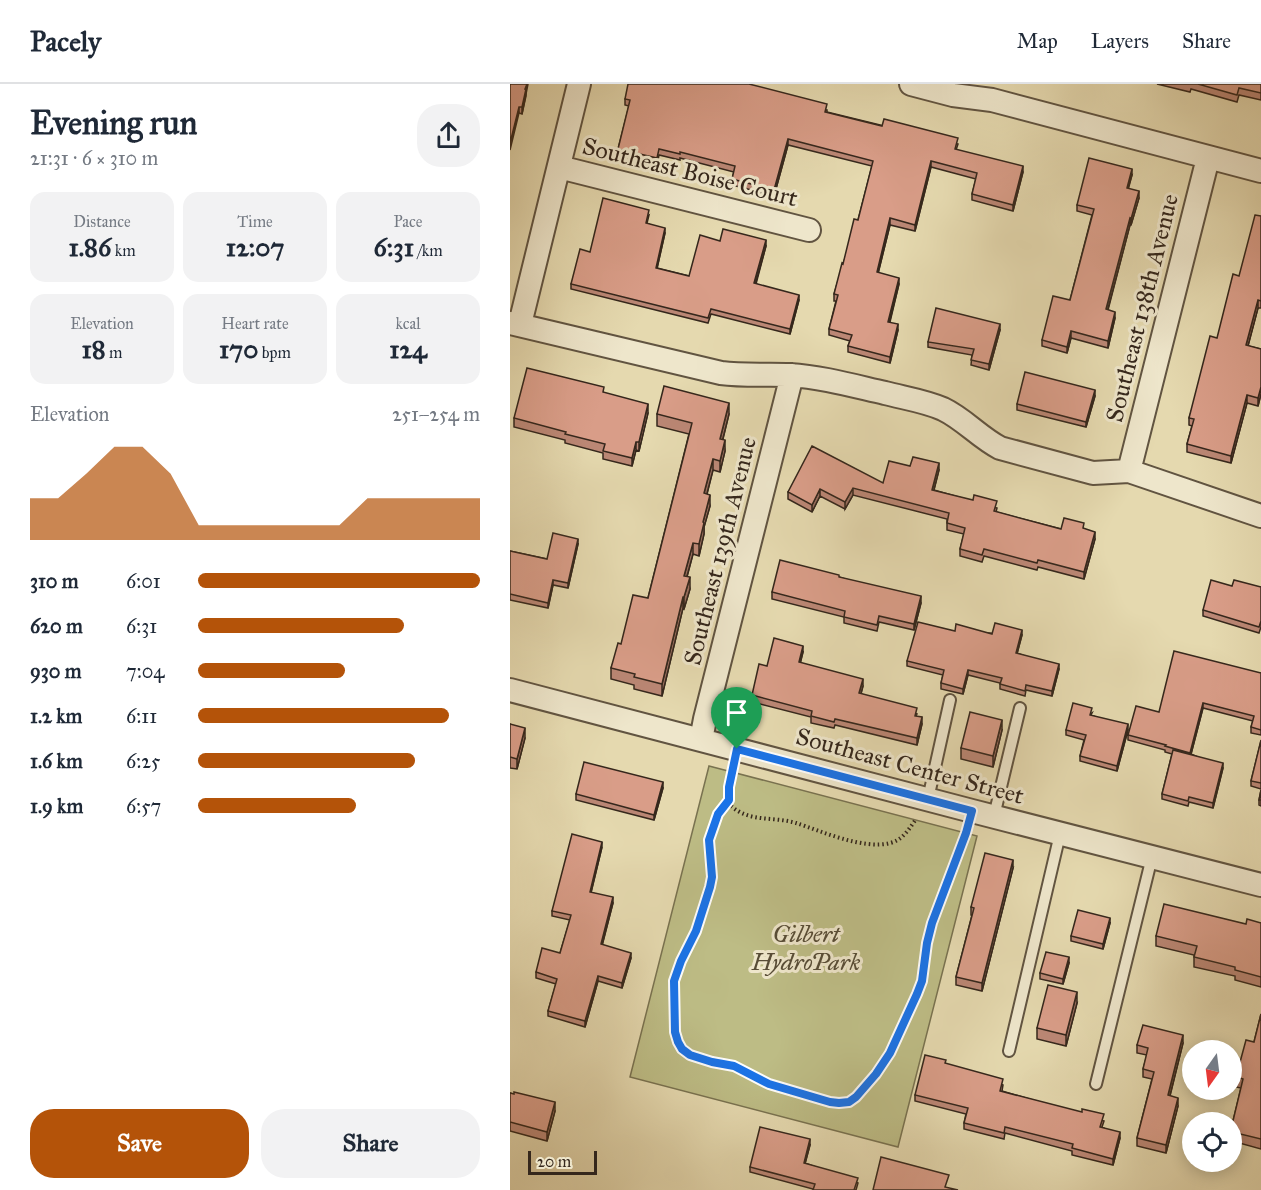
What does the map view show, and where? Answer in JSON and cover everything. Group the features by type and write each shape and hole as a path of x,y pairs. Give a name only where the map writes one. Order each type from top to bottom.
{"street":[{"path":"579,84 559,167 515,324 721,373 792,375 827,380 910,399 941,408 1000,448 1093,473 1129,471 1261,516"},
{"path":"911,84 953,95 994,92 1208,158 1261,171"},
{"name":"Southeast 138th Avenue","path":"1129,471 1208,158"},
{"name":"Southeast Boise Court","path":"559,167 809,230"},
{"name":"Southeast 139th Avenue","path":"701,740 792,375"},
{"name":"Southeast Center Street","path":"510,690 1261,885"}],"lane":[{"path":"924,798 950,700"},
{"path":"994,816 1020,708"},
{"path":"1010,1051 1060,834"},
{"path":"1096,1084 1152,857"}],"path":[{"path":"737,749 729,787 729,800 734,809 749,816 795,822 834,837 885,844 900,839 909,829 916,819 924,798"},
{"path":"729,800 718,814 710,833 712,877 710,887 696,931 674,981 675,1032 678,1042 682,1049 700,1059 734,1066 769,1084 839,1103 849,1102 856,1097 876,1074 890,1053 917,994 922,981 932,923 972,811"}],"green space":[{"name":"Gilbert HydroPark","path":"709,766 977,836 898,1147 630,1077"}],"building":[{"path":"510,84 527,84 510,143"},
{"path":"628,84 749,84 827,104 825,112 882,126 884,119 958,138 955,149 1023,166 1013,205 972,194 977,173 931,161 915,225 890,218 877,272 899,278 888,322 898,324 890,357 848,346 852,335 829,329 838,295 834,294 842,263 854,219 858,220 873,161 788,139 774,190 732,179 735,166 680,152 680,154 659,149 657,158 618,149 630,100 625,99"},
{"path":"1198,84 1261,84 1261,93 1239,88 1237,95"},
{"path":"1089,158 1132,169 1127,188 1139,191 1106,309 1115,312 1108,341 1071,331 1067,347 1042,340 1053,296 1070,300 1094,209 1077,205"},
{"path":"603,198 649,210 646,223 665,228 656,268 689,276 700,235 720,241 723,229 766,240 754,283 799,295 790,329 711,309 708,318 571,284 580,249 590,252"},
{"path":"1255,215 1261,216 1261,301 1258,300 1246,345 1261,349 1261,387 1258,398 1247,395 1231,456 1187,444 1194,419 1189,418 1210,336 1217,338 1233,274 1239,276"},
{"path":"936,308 1000,324 989,364 971,360 974,349 928,342"},
{"path":"527,368 604,387 603,392 648,404 639,442 636,442 632,458 603,451 605,444 514,418"},
{"path":"1025,372 1095,390 1086,422 1017,404"},
{"path":"664,386 729,403 720,439 725,440 720,461 713,459 704,493 710,495 704,523 699,544 693,543 684,576 690,577 662,684 611,668 618,643 621,644 633,595 648,598 692,423 657,414"},
{"path":"812,446 883,483 889,461 910,466 913,457 939,463 932,490 973,500 974,495 997,501 994,511 1061,529 1064,518 1084,523 1083,528 1095,532 1084,572 984,549 982,555 960,549 965,528 947,523 949,513 853,488 845,502 820,489 812,505 788,492"},
{"path":"553,533 578,539 568,583 553,580 548,603 510,594 510,551 547,559"},
{"path":"780,560 839,575 839,577 921,596 914,624 879,616 877,625 844,617 845,611 772,592"},
{"path":"1211,580 1232,586 1234,580 1261,587 1259,627 1203,610"},
{"path":"918,622 955,631 956,624 992,634 995,623 1022,630 1016,653 1059,664 1052,691 1026,685 1025,691 1000,684 1002,678 968,670 963,689 941,683 944,670 907,661"},
{"path":"774,638 803,646 799,662 863,679 859,693 917,708 915,716 922,717 917,738 835,719 834,722 811,716 812,711 752,695 759,664 767,666"},
{"path":"1174,651 1261,673 1261,730 1251,727 1254,716 1203,703 1190,753 1128,735 1136,706 1159,712"},
{"path":"1073,703 1092,708 1090,715 1128,724 1117,766 1080,756 1086,735 1066,730"},
{"path":"970,712 1002,720 993,756 961,748"},
{"path":"510,724 525,728 517,759 510,757"},
{"path":"1261,740 1261,783 1251,781"},
{"path":"1173,750 1223,763 1213,803 1189,797 1188,801 1162,794"},
{"path":"584,762 663,782 654,815 576,794"},
{"path":"572,834 602,842 590,892 613,897 601,944 631,953 622,983 598,976 585,1021 548,1011 557,979 536,972 542,948 560,953 571,915 552,911"},
{"path":"985,853 1013,860 982,983 956,977 974,908 971,907"},
{"path":"1164,904 1246,924 1247,919 1261,923 1261,977 1235,970 1235,967 1194,957 1197,946 1156,936"},
{"path":"1078,910 1110,918 1103,944 1071,936"},
{"path":"1046,952 1069,957 1063,979 1040,973"},
{"path":"1048,985 1077,992 1066,1035 1037,1028"},
{"path":"1261,1014 1261,1139 1242,1134 1242,1112 1235,1112 1238,1100 1242,1100 1242,1055 1246,1040 1254,1042"},
{"path":"1143,1025 1183,1035 1168,1095 1178,1098 1166,1145 1137,1138 1154,1072 1143,1069 1148,1048 1137,1045"},
{"path":"925,1055 1003,1079 1000,1091 1082,1112 1082,1109 1104,1114 1100,1127 1120,1132 1113,1159 1072,1148 1073,1144 1005,1127 1004,1133 964,1123 968,1108 915,1095"},
{"path":"514,1092 555,1102 547,1132 510,1122 510,1093 514,1094"},
{"path":"760,1127 810,1139 804,1163 858,1178 854,1190 813,1190 815,1184 750,1167"},
{"path":"881,1157 949,1175 945,1187 958,1190 873,1190"}],"route":[{"path":"737,749 972,811 932,923 922,981 917,994 890,1053 876,1074 849,1102 830,1102 769,1084 734,1066 690,1055 682,1049 678,1042 675,1032 674,981 696,931 710,887 712,877 710,833 718,814 729,800 729,787 737,749"}]}
